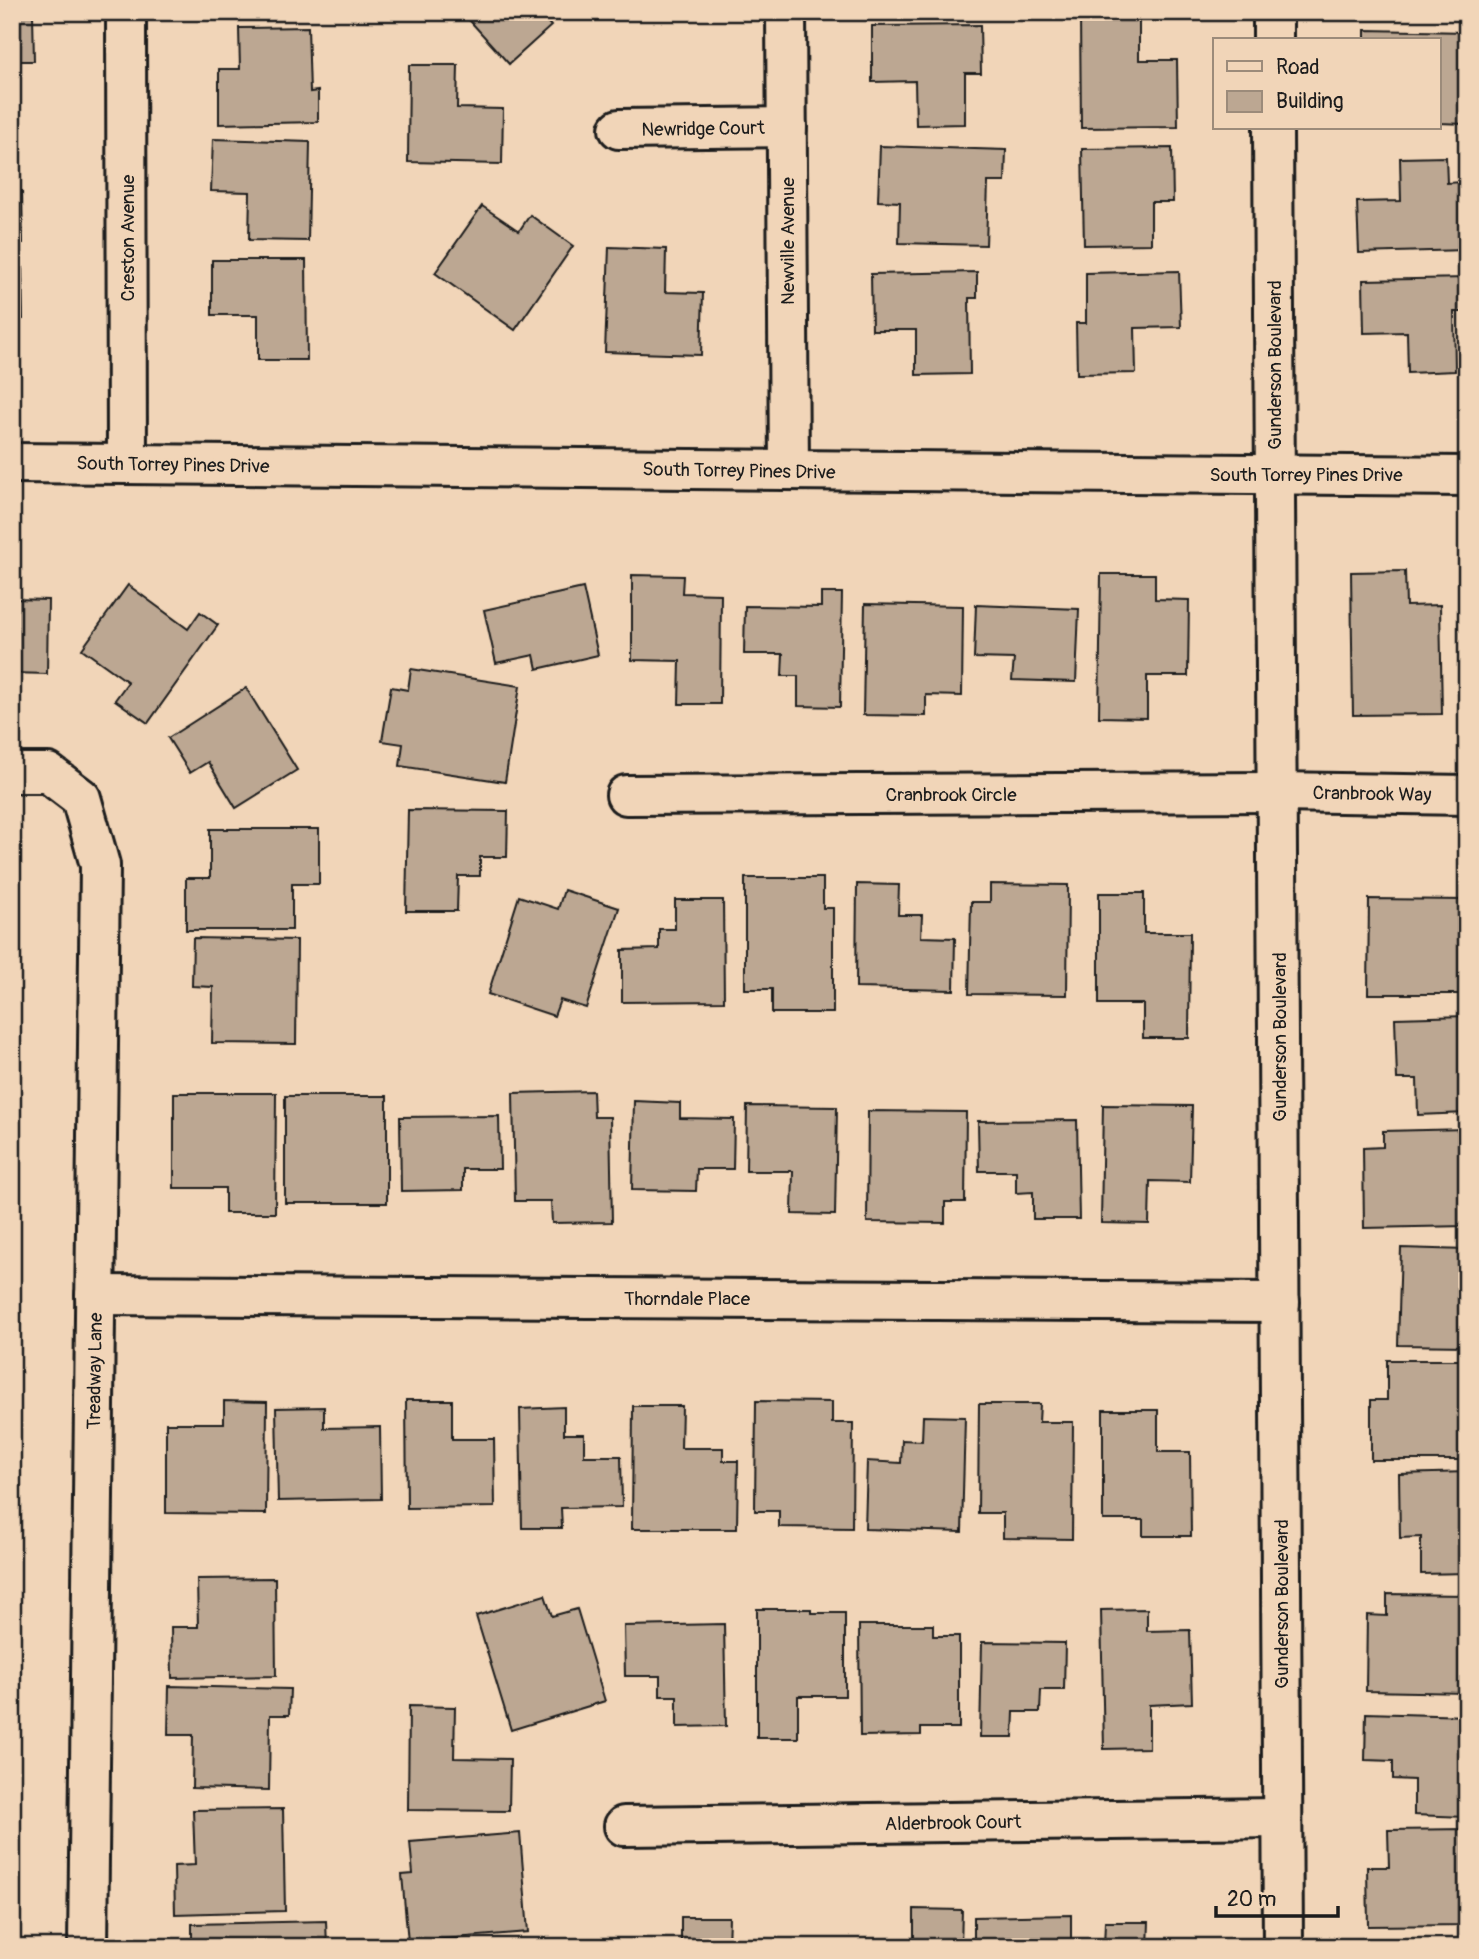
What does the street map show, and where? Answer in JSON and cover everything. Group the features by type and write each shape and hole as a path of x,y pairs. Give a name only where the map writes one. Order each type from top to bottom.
{"street":[{"name":"Creston Avenue","path":"126,12 127,464"},
{"name":"Newville Avenue","path":"786,12 789,470"},
{"path":"1273,12 1273,38"},
{"name":"Newridge Court","path":"619,129 787,127"},
{"name":"Gunderson Boulevard","path":"1273,130 1283,1947"},
{"name":"South Torrey Pines Drive","path":"12,463 1467,475"},
{"name":"Treadway Lane","path":"12,773 48,773 81,798 100,865 88,1947"},
{"name":"Cranbrook Circle","path":"626,795 1277,792"},
{"name":"Cranbrook Way","path":"1277,792 1467,795"},
{"name":"Thorndale Place","path":"95,1295 1280,1302"},
{"name":"Alderbrook Court","path":"624,1826 1282,1818"}],"building":[{"path":"462,12 539,12 551,26 509,64"},
{"path":"1360,12 1451,12 1451,15 1360,15"},
{"path":"33,14 34,61 12,61 12,15"},
{"path":"1080,16 1139,16 1139,60 1177,60 1178,127 1081,128"},
{"path":"980,25 981,73 965,73 965,124 916,125 915,81 872,82 872,26"},
{"path":"308,27 310,92 318,91 318,122 219,124 219,69 240,69 239,28"},
{"path":"1365,30 1467,32 1465,124 1440,123 1440,38 1365,38"},
{"path":"409,65 458,65 457,108 503,109 502,164 408,162"},
{"path":"213,139 310,142 308,241 249,240 250,192 211,191"},
{"path":"880,146 1006,150 1005,182 988,182 986,245 899,243 900,202 878,201"},
{"path":"1172,148 1173,202 1151,202 1151,244 1084,245 1082,149"},
{"path":"1446,157 1447,183 1463,182 1465,250 1359,253 1357,202 1401,201 1400,158"},
{"path":"12,191 22,191 23,243 12,243"},
{"path":"482,206 519,231 530,215 573,246 515,330 435,273"},
{"path":"609,247 666,249 665,292 703,293 701,355 605,352"},
{"path":"212,260 306,260 307,360 258,360 258,315 212,315"},
{"path":"12,263 22,263 23,319 12,319"},
{"path":"1179,271 1181,327 1135,328 1136,373 1077,374 1076,323 1086,323 1086,273"},
{"path":"977,272 977,298 969,298 970,374 916,375 916,330 872,330 871,274"},
{"path":"1467,278 1467,312 1454,312 1455,371 1408,373 1407,332 1364,333 1363,280"},
{"path":"1405,571 1406,606 1440,605 1442,714 1353,715 1351,572"},
{"path":"1101,574 1155,574 1155,599 1189,600 1188,676 1147,676 1147,718 1099,717"},
{"path":"632,575 683,576 682,593 721,594 720,704 679,704 680,661 632,660"},
{"path":"128,585 188,629 200,612 218,625 148,723 115,700 128,682 82,649"},
{"path":"583,588 598,655 537,669 534,655 496,663 484,610"},
{"path":"821,593 842,593 840,707 798,706 798,676 782,676 783,654 744,654 745,606 821,607"},
{"path":"12,599 48,600 47,674 12,673"},
{"path":"865,604 963,606 962,696 926,695 926,716 863,715"},
{"path":"976,605 1079,609 1076,682 1012,680 1014,659 974,658"},
{"path":"1461,621 1467,621 1467,714 1462,714"},
{"path":"411,669 520,686 505,782 400,766 403,744 382,741 391,687 408,690"},
{"path":"246,688 297,770 236,808 208,762 190,773 168,738"},
{"path":"408,810 508,811 507,857 480,857 480,876 458,876 457,911 406,911"},
{"path":"210,829 319,829 319,884 292,884 292,930 186,930 186,878 210,878"},
{"path":"745,878 823,878 823,908 833,908 833,1013 772,1013 772,989 745,989"},
{"path":"857,884 899,885 898,915 922,915 921,937 955,938 954,990 856,988"},
{"path":"990,884 1068,885 1067,995 969,994 971,902 990,902"},
{"path":"564,890 619,908 586,1008 560,1000 554,1016 488,994 519,896 558,909"},
{"path":"1099,893 1144,893 1144,933 1190,933 1189,1038 1143,1038 1143,1004 1099,1004"},
{"path":"1369,899 1467,900 1467,994 1368,994"},
{"path":"675,900 723,900 724,1001 622,1002 622,950 659,949 659,929 675,929"},
{"path":"193,938 297,940 296,1044 212,1043 213,987 192,986"},
{"path":"1467,1016 1467,1113 1418,1115 1417,1079 1397,1079 1395,1018"},
{"path":"593,1091 594,1117 610,1117 612,1222 552,1223 551,1201 515,1201 513,1093"},
{"path":"174,1093 276,1093 275,1213 225,1213 225,1188 174,1188"},
{"path":"285,1096 387,1096 387,1203 285,1203"},
{"path":"634,1101 680,1103 680,1118 734,1119 733,1169 697,1169 696,1191 632,1190"},
{"path":"1103,1105 1192,1106 1190,1182 1150,1181 1149,1224 1101,1223"},
{"path":"747,1106 837,1107 835,1215 792,1214 793,1171 746,1171"},
{"path":"868,1111 966,1112 965,1202 945,1202 945,1223 867,1222"},
{"path":"499,1116 500,1169 463,1169 463,1190 401,1191 400,1117"},
{"path":"1077,1120 1079,1219 1033,1219 1033,1192 1016,1193 1016,1171 979,1171 978,1121"},
{"path":"1467,1129 1467,1226 1364,1228 1363,1148 1383,1147 1383,1131"},
{"path":"1401,1248 1467,1250 1467,1346 1398,1345"},
{"path":"1387,1360 1467,1360 1467,1460 1371,1460 1371,1400 1387,1400"},
{"path":"406,1400 452,1400 452,1439 494,1439 495,1507 407,1508"},
{"path":"224,1401 267,1402 266,1514 166,1513 166,1423 224,1423"},
{"path":"756,1401 832,1402 832,1423 853,1423 852,1528 779,1527 779,1511 755,1511"},
{"path":"979,1404 1040,1404 1039,1422 1073,1422 1072,1539 1003,1538 1003,1513 978,1513"},
{"path":"633,1406 682,1406 681,1448 723,1448 723,1461 738,1461 737,1529 632,1529"},
{"path":"324,1407 324,1428 380,1427 381,1499 278,1501 276,1408"},
{"path":"564,1407 564,1434 584,1434 584,1456 621,1456 622,1507 561,1508 562,1528 522,1528 520,1409"},
{"path":"1103,1410 1158,1410 1158,1452 1190,1452 1191,1536 1143,1536 1143,1520 1103,1520"},
{"path":"923,1416 965,1417 962,1532 865,1529 867,1461 901,1463 902,1440 922,1441"},
{"path":"1467,1472 1467,1573 1421,1574 1421,1537 1400,1538 1399,1474"},
{"path":"275,1578 276,1676 172,1678 171,1627 198,1627 197,1579"},
{"path":"1387,1594 1467,1595 1467,1693 1366,1691 1367,1615 1387,1616"},
{"path":"545,1595 552,1616 577,1609 605,1701 511,1730 476,1616"},
{"path":"757,1609 811,1609 811,1613 845,1613 845,1696 798,1696 798,1738 757,1738"},
{"path":"1147,1609 1147,1631 1190,1630 1192,1703 1149,1705 1149,1748 1104,1749 1101,1610"},
{"path":"724,1624 726,1726 677,1727 677,1696 660,1696 660,1676 625,1676 624,1626"},
{"path":"859,1625 933,1625 933,1636 959,1636 959,1728 921,1728 921,1735 860,1736"},
{"path":"982,1642 1065,1643 1064,1690 1041,1690 1040,1712 1014,1712 1013,1737 980,1737"},
{"path":"169,1686 290,1689 289,1715 270,1715 269,1790 192,1788 193,1735 168,1735"},
{"path":"409,1706 455,1707 454,1758 510,1759 509,1811 408,1810"},
{"path":"1366,1713 1467,1716 1465,1817 1414,1815 1414,1780 1393,1779 1393,1761 1365,1760"},
{"path":"283,1809 285,1911 175,1914 174,1866 195,1865 193,1810"},
{"path":"1467,1829 1467,1925 1368,1926 1367,1867 1389,1867 1388,1830"},
{"path":"520,1833 528,1932 408,1942 402,1875 413,1874 410,1842"},
{"path":"914,1909 962,1910 961,1947 914,1947"},
{"path":"1071,1915 1071,1947 974,1947 974,1917"},
{"path":"681,1917 729,1917 728,1947 681,1947"},
{"path":"326,1921 327,1947 192,1947 192,1924"},
{"path":"1105,1922 1149,1922 1148,1947 1104,1947"},
{"path":"838,1942 838,1947 777,1947 776,1944"}]}
